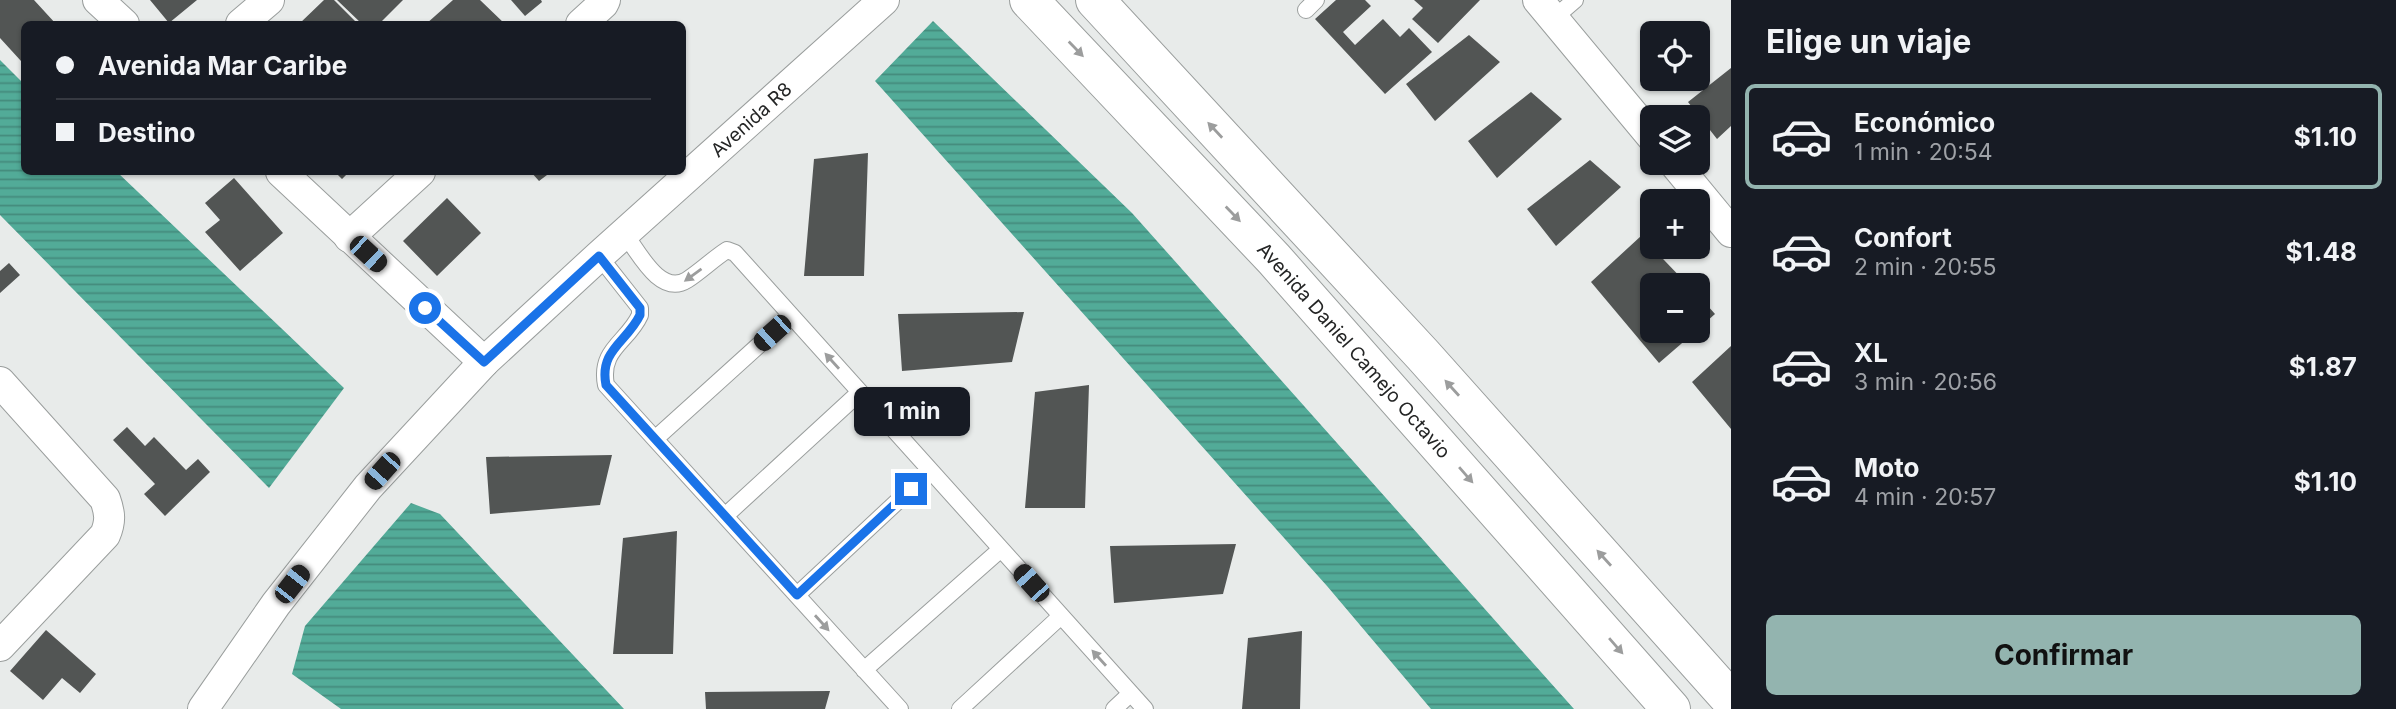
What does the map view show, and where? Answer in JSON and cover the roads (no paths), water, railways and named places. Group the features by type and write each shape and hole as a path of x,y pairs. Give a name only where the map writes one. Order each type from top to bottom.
{"street":[{"path":"98,0 121,21"},
{"path":"245,21 269,0"},
{"path":"584,21 605,0"},
{"name":"Avenida R8","path":"203,709 276,604 368,487 484,362 884,0"},
{"name":"Avenida Daniel Camejo Octavio","path":"1029,0 1274,258 1671,709"},
{"path":"1095,0 1423,355 1731,700"},
{"path":"1555,6 1640,121"},
{"path":"284,175 484,362"},
{"path":"349,237 417,175"},
{"path":"1684,175 1731,232"},
{"path":"0,382 105,499 110,514 110,524 104,535 0,646"}],"lane":[{"path":"624,233 663,282 674,285 685,281 726,250 735,253 1144,709"},
{"path":"599,256 640,308 640,315 608,356 605,368 606,385 900,709"},
{"path":"655,439 791,316"},
{"path":"725,516 860,392"},
{"path":"797,595 930,471"},
{"path":"864,670 1001,550"},
{"path":"960,709 1061,616"},
{"path":"1114,709 1130,694"}]}
